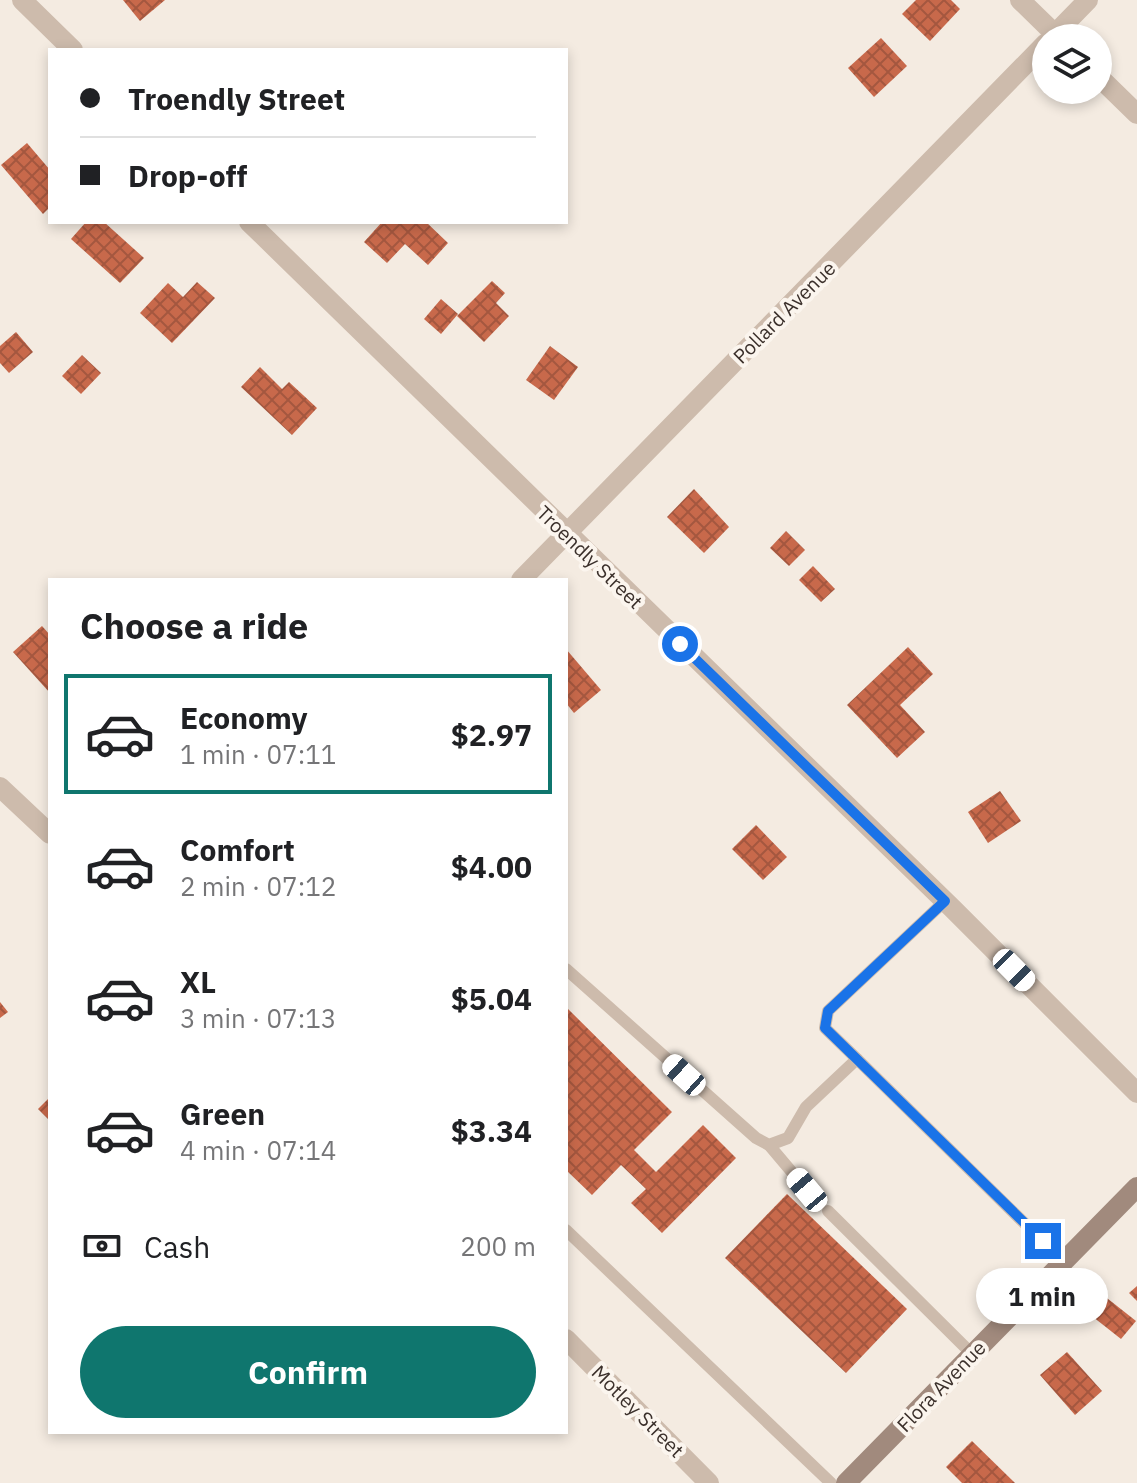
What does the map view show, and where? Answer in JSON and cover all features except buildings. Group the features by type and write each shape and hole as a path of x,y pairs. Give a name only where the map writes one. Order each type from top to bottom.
{"street":[{"path":"22,0 71,48"},
{"path":"1020,0 1041,24"},
{"name":"Pollard Avenue","path":"1066,24 1088,0"},
{"name":"Pollard Avenue","path":"523,578 1032,59"},
{"path":"1112,90 1137,114"},
{"name":"Troendly Street","path":"251,224 945,901 1137,1093"},
{"path":"0,787 48,832"},
{"name":"Flora Avenue","path":"846,1483 1137,1187"},
{"name":"Motley Street","path":"568,1341 709,1483"}],"lane":[{"path":"945,901 828,1011 825,1028 1064,1262"},
{"path":"568,971 756,1138 769,1145 807,1190"},
{"path":"769,1145 788,1138 806,1107 857,1059"},
{"path":"828,1211 972,1354"},
{"path":"568,1232 831,1483"}],"route":[{"path":"680,644 945,901 828,1011 825,1028 1043,1241"}]}
